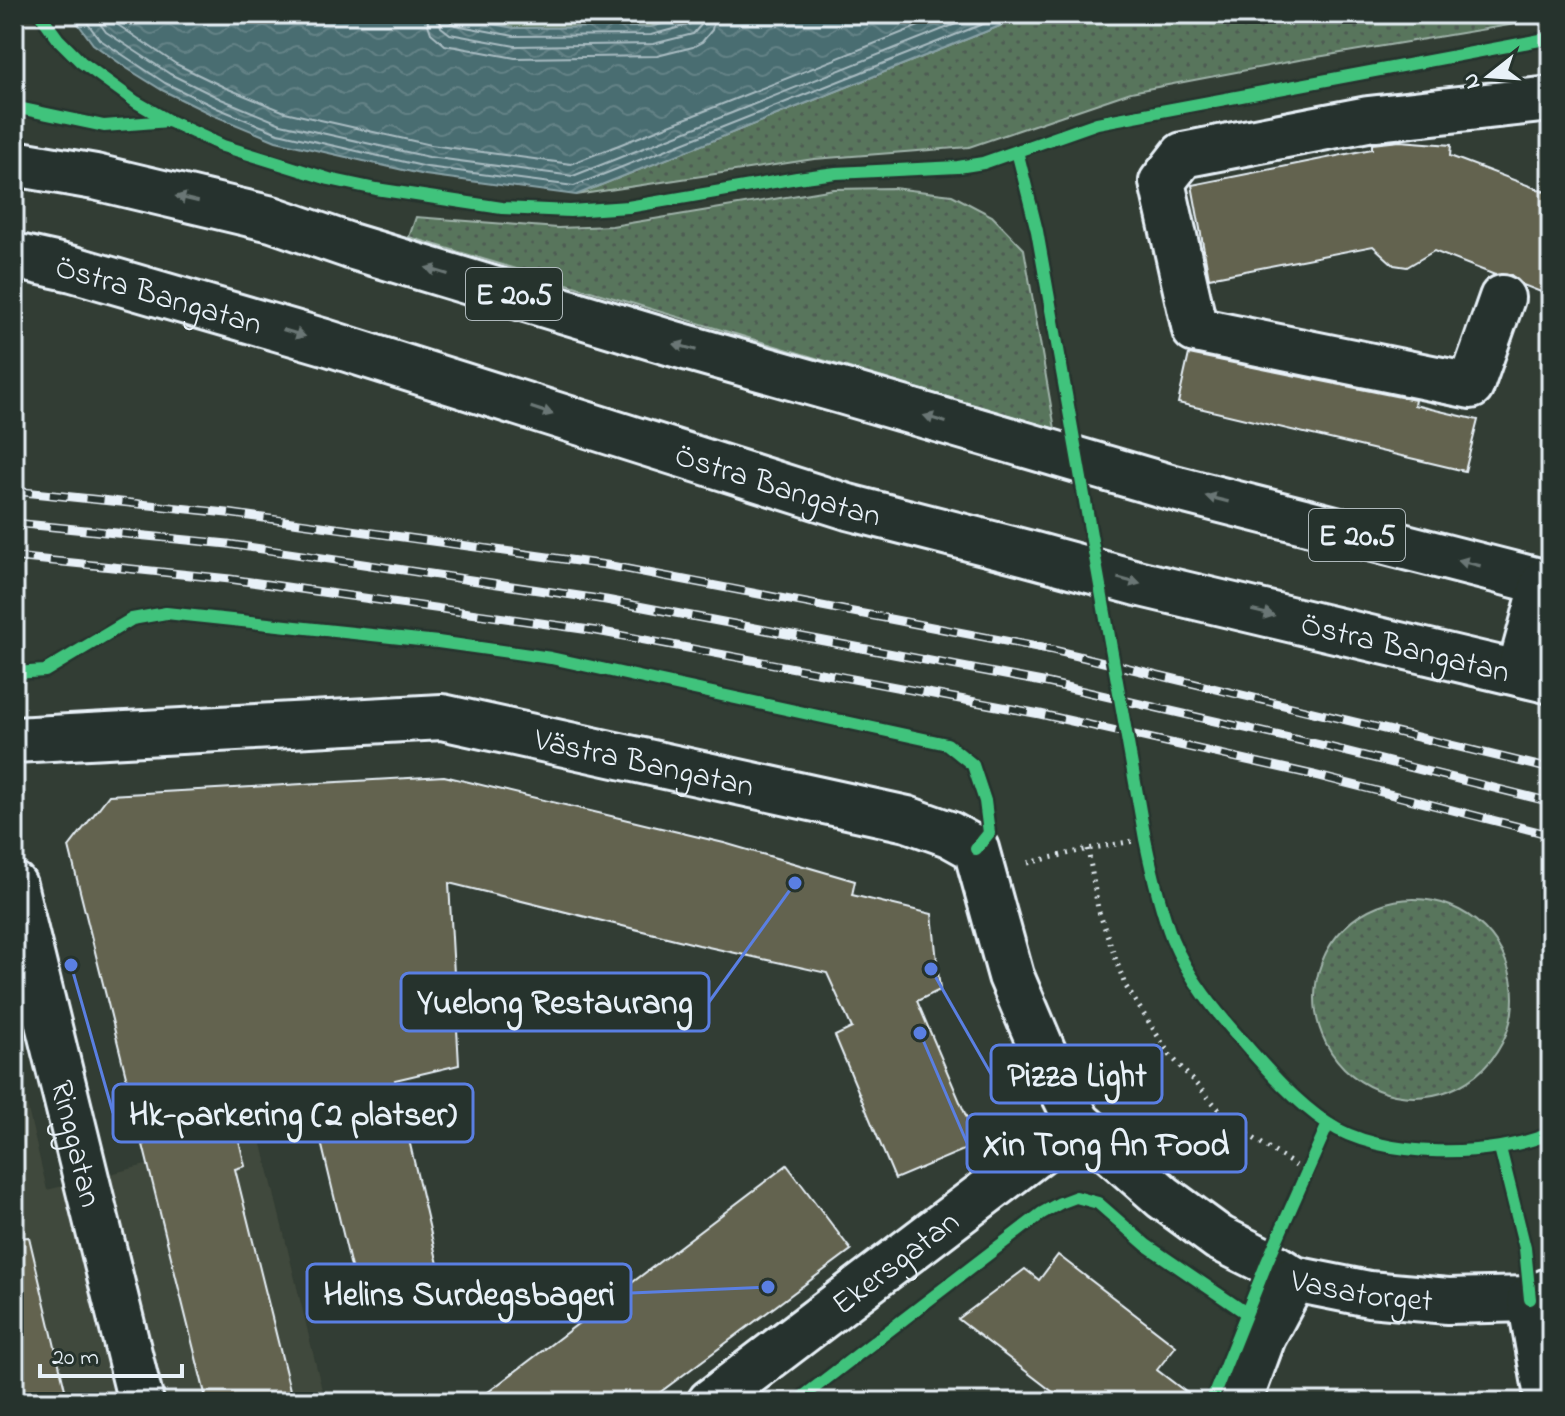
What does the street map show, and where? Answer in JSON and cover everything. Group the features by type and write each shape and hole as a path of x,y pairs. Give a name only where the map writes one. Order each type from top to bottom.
{"main road":[{"path":"1502,298 1471,386 1195,330 1162,182 1183,155 1368,119 1551,99"},
{"name":"E 20.5","path":"14,163 95,177 272,219 350,246 675,344 1170,487 1549,576"},
{"name":"Östra Bangatan","path":"14,256 73,269 297,334 848,507 1187,595 1535,677"},
{"path":"1535,677 1549,576"},
{"name":"Västra Bangatan","path":"14,740 442,717 907,819 949,834 976,849 1011,976 1045,1056 1078,1122"},
{"name":"Ringgatan","path":"14,885 141,1402"},
{"name":"Vasatorget","path":"1078,1122 1174,1205 1219,1238 1294,1279 1369,1294 1448,1301 1541,1294"},
{"name":"Ekersgatan","path":"710,1402 1078,1122"},
{"path":"1239,1402 1263,1337 1294,1279"},
{"path":"1541,1294 1548,1402"}],"path":[{"path":"1056,856 1145,839"},
{"path":"1088,849 1098,909 1125,985 1170,1055 1233,1125 1304,1180 1312,1161"}],"shaded area":[{"path":"14,1050 47,1190 260,1136 325,1402 14,1402"}],"green space":[{"path":"436,14 699,14 651,27 514,28"},
{"path":"1030,14 1551,14 1551,18 1131,92 969,147 814,159 576,195"},
{"path":"893,188 952,195 992,216 1024,249 1055,429 409,237 416,217 558,228 612,226 834,189"},
{"path":"1414,899 1452,906 1484,928 1506,960 1513,998 1506,1036 1484,1068 1452,1090 1414,1097 1376,1090 1344,1068 1322,1036 1315,998 1322,960 1344,928 1376,906"}],"water":[{"path":"71,14 436,14 514,28 651,27 699,14 1030,14 576,195 425,175 276,141 213,115 128,69 93,44"}],"building":[{"path":"1400,141 1451,145 1450,156 1551,194 1551,296 1523,285 1511,275 1495,275 1434,251 1407,267 1394,265 1373,246 1209,278 1192,185 1372,149 1372,144"},
{"path":"1189,354 1415,400 1414,405 1478,420 1465,471 1178,403"},
{"path":"444,776 724,843 855,881 852,895 932,914 940,990 917,1001 978,1144 895,1179 835,1036 852,1028 827,973 699,945 449,883 459,1065 395,1080 438,1264 355,1284 311,1100 234,1119 245,1166 235,1169 293,1402 207,1402 69,847 109,795"},
{"path":"787,1165 851,1250 647,1402 475,1402"},
{"path":"29,1237 68,1402 14,1402 14,1238"},
{"path":"1058,1255 1176,1346 1157,1370 1199,1402 1066,1402 958,1319 1025,1269 1039,1280"}],"railway":[{"path":"14,491 227,513 606,565 1053,650 1551,769"},
{"path":"14,523 228,544 606,600 1048,683 1551,802"},
{"path":"14,557 230,579 597,631 1040,714 1314,775 1551,835"}],"cycle path":[{"path":"40,14 58,39 81,62 136,102 223,146 329,179 376,189 502,208 570,211 628,207 836,173 983,163 1097,123 1551,38"},
{"path":"14,107 104,126 169,121"},
{"path":"1017,151 1037,231 1145,839 1164,915 1186,968 1223,1019 1283,1086 1316,1115 1350,1135 1406,1149 1469,1151 1527,1141 1551,1133"},
{"path":"14,673 45,671 132,619 166,613 438,642 551,658 947,744 973,765 985,801 989,833 976,849"},
{"path":"1211,1402 1267,1262 1328,1124"},
{"path":"1500,1148 1525,1248 1530,1299"},
{"path":"796,1402 1042,1213 1076,1197 1098,1203 1146,1245 1246,1313"}],"place":[{"name":"Yuelong Restaurang","path":"795,883"},
{"name":"Hk-parkering (2 platser)","path":"71,965"},
{"name":"Pizza Light","path":"931,969"},
{"name":"Xin Tong An Food","path":"920,1033"},
{"name":"Helins Surdegsbageri","path":"768,1287"}]}
